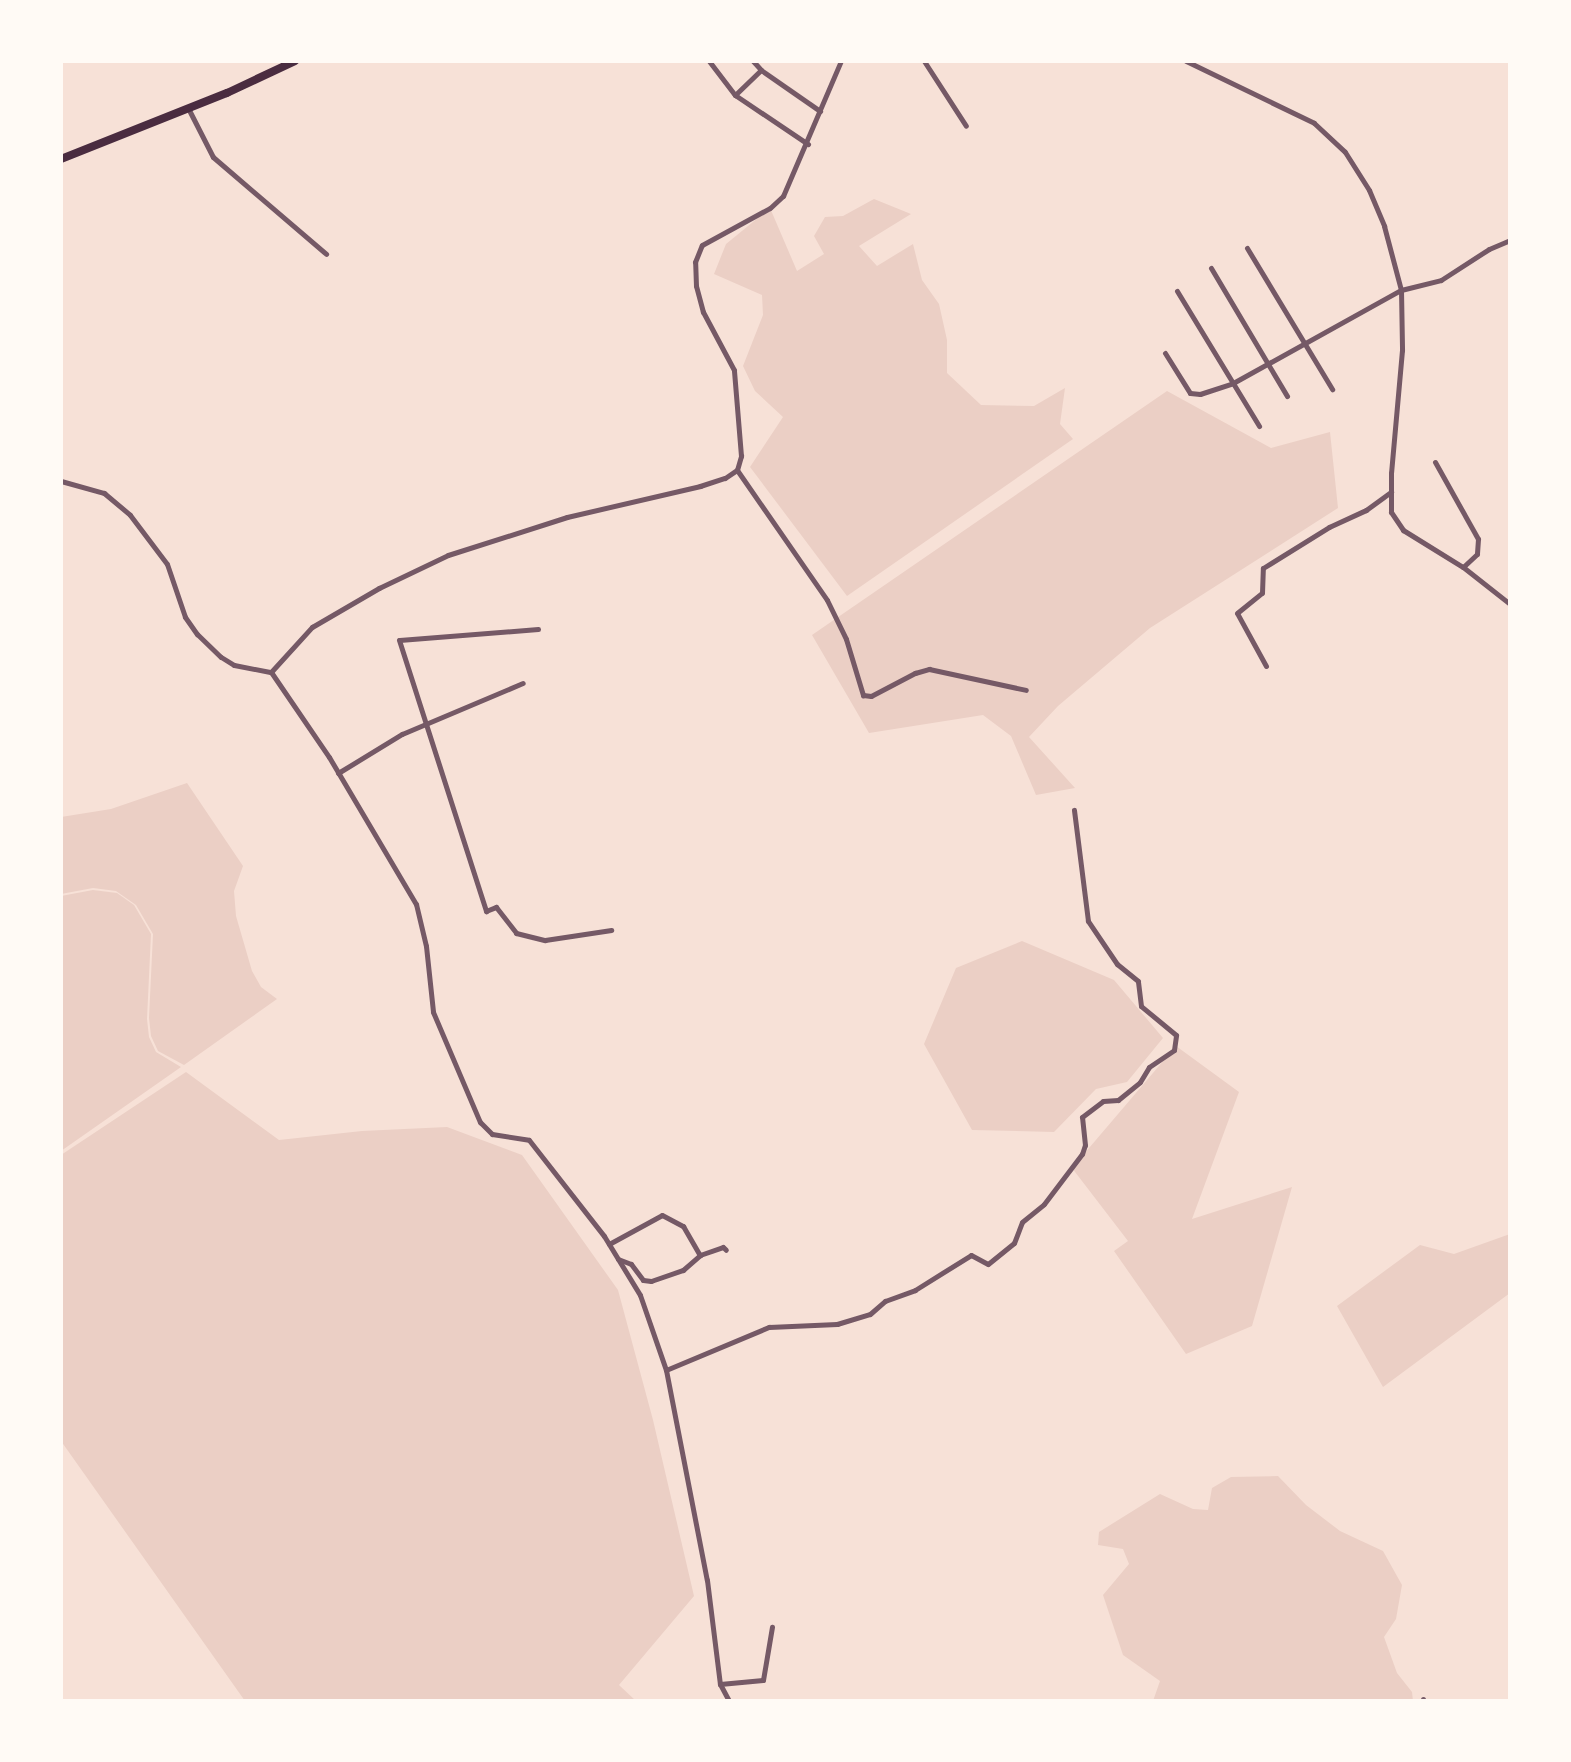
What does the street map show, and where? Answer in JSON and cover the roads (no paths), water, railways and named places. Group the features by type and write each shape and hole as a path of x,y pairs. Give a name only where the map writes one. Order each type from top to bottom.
{"main road":[{"path":"61,159 295,61"}],"street":[{"path":"709,61 735,95 808,144"},
{"path":"753,61 761,70 820,111"},
{"path":"271,672 312,627 379,588 448,555 567,517 700,486 725,478 737,470 741,456 734,370 703,312 696,286 695,262 702,245 779,201 808,144 841,61"},
{"path":"924,61 966,126"},
{"path":"1186,61 1305,119 1340,146 1355,165 1384,226 1401,290 1402,350 1391,512 1403,530 1463,567 1510,604"},
{"path":"735,95 761,70"},
{"path":"188,108 213,157 326,254"},
{"path":"1165,353 1190,393 1200,394 1233,383 1401,290 1441,280 1489,249 1510,240"},
{"path":"1247,248 1332,389"},
{"path":"1211,268 1287,396"},
{"path":"1177,292 1259,426"},
{"path":"1435,462 1478,539 1477,554 1463,567"},
{"path":"737,470 827,600 846,639 863,695 871,696 915,673 929,669 1026,690"},
{"path":"61,481 104,492 130,515 167,564 185,617 197,634 222,657 234,665 271,672 338,773 416,904 426,946 433,1012 480,1122 492,1134 529,1140 609,1244 640,1295 666,1370 707,1580 720,1684 729,1701"},
{"path":"1266,666 1237,613 1262,593 1263,568 1334,523 1366,510 1391,492"},
{"path":"538,629 400,640 485,911 496,907 516,933 545,940 611,930"},
{"path":"338,773 392,739 523,682"},
{"path":"666,1370 769,1327 838,1324 870,1314 886,1301 915,1290 971,1255 988,1264 1014,1242 1022,1222 1044,1204 1082,1154 1085,1145 1082,1117 1103,1101 1118,1100 1140,1082 1153,1063 1174,1050 1176,1035 1141,1006 1138,981 1117,964 1088,921 1074,810"},
{"path":"609,1244 662,1215 683,1226 700,1255"},
{"path":"618,1259 631,1264 643,1280 651,1281 683,1270 700,1255 723,1247 726,1250"},
{"path":"720,1684 763,1680 772,1627"}]}
